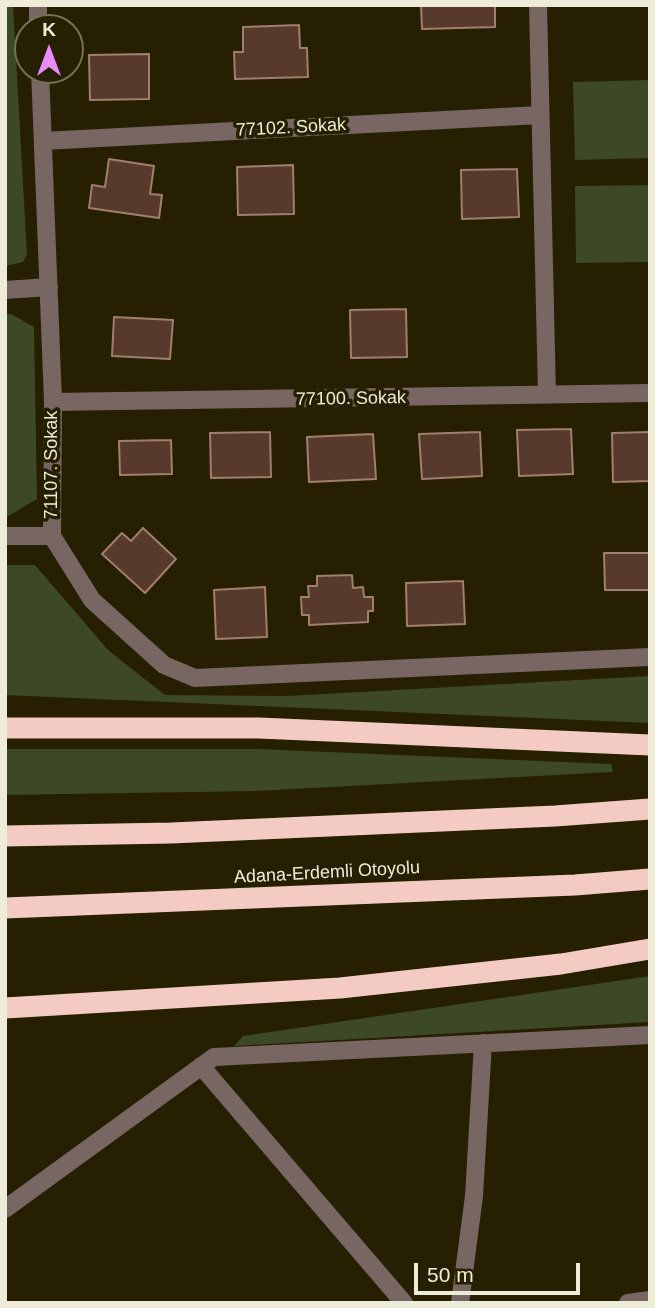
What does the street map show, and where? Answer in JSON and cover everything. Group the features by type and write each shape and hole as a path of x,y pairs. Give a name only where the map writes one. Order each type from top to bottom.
{"highway":[{"path":"5,728 259,728 650,745"},
{"path":"5,836 185,833 650,809"},
{"name":"Adana-Erdemli Otoyolu","path":"5,908 561,886 650,879"},
{"path":"5,1008 340,988 561,964 650,949"}],"street":[{"path":"538,5 547,395"},
{"name":"71107. Sokak","path":"41,84 53,402 52,536 92,600 164,665 195,678 650,657"},
{"name":"77102. Sokak","path":"43,141 540,115"},
{"path":"5,290 49,287"},
{"name":"77100. Sokak","path":"53,402 650,393"},
{"path":"5,536 52,536"},
{"path":"5,1209 214,1057 650,1035"},
{"path":"460,1303 474,1196 484,1043"},
{"path":"201,1066 404,1303"},
{"path":"628,1303 650,1300"}],"green space":[{"path":"5,5 13,5 14,84 17,84 27,254 23,262 5,266"},
{"path":"650,80 650,158 575,160 573,82"},
{"path":"650,185 650,262 576,263 575,186"},
{"path":"5,314 11,314 34,327 37,499 5,518"},
{"path":"5,565 35,565 108,650 165,695 287,696 650,676 650,723 5,695"},
{"path":"5,749 258,749 611,764 613,772 256,791 5,795"},
{"path":"650,976 650,1022 234,1046 243,1036"}],"building":[{"path":"421,5 495,5 495,27 422,29"},
{"path":"299,25 300,48 307,48 308,77 235,79 234,52 243,52 243,27"},
{"path":"149,54 149,99 90,100 89,55"},
{"path":"109,159 154,166 150,194 162,195 159,218 89,208 92,185 105,187"},
{"path":"293,165 294,214 238,215 237,167"},
{"path":"517,169 519,217 462,219 461,170"},
{"path":"406,309 407,357 351,358 350,310"},
{"path":"114,317 173,320 170,359 112,356"},
{"path":"571,429 573,474 519,476 517,430"},
{"path":"270,432 271,477 211,478 210,433"},
{"path":"480,432 482,476 422,479 419,434"},
{"path":"650,432 650,481 613,482 612,433"},
{"path":"373,434 376,479 309,482 307,437"},
{"path":"171,440 172,474 120,475 119,441"},
{"path":"143,528 176,559 145,593 102,554 122,533 131,541"},
{"path":"604,553 650,553 650,590 605,590"},
{"path":"352,575 353,588 363,587 364,597 373,597 373,611 368,611 368,622 309,625 309,615 302,615 301,597 309,597 308,586 317,586 317,576"},
{"path":"463,581 465,624 407,626 406,583"},
{"path":"265,587 267,637 216,639 214,590"}]}
